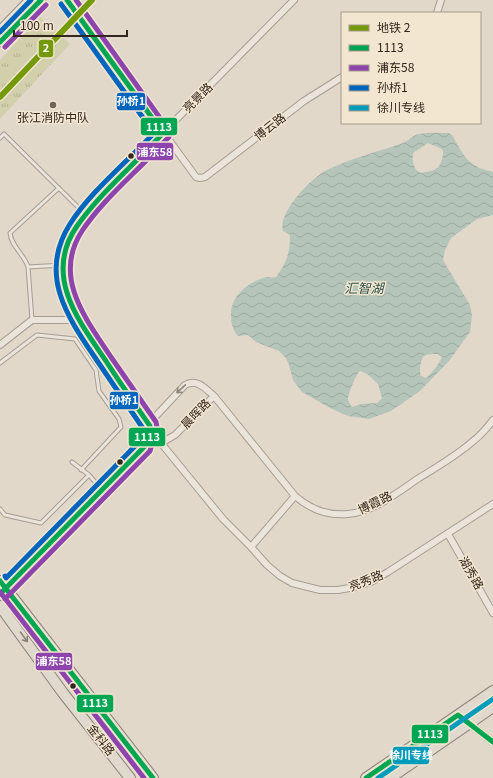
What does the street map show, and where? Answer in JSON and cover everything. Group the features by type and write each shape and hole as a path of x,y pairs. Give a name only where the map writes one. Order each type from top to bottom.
{"main road":[{"path":"0,31 30,0"},
{"path":"0,42 41,0"},
{"name":"金科路","path":"2,588 153,778"},
{"name":"金科路","path":"0,606 63,693 130,778"},
{"path":"366,778 493,691"},
{"path":"390,778 493,707"}],"street":[{"path":"67,0 163,133"},
{"name":"亮景路","path":"161,443 78,320 64,286 63,265 67,245 72,232 85,214 294,0"},
{"path":"437,12 441,0"},
{"name":"博云路","path":"163,133 192,174 200,178 208,174 304,101 341,78"},
{"path":"0,345 32,320 78,320"},
{"name":"晨晖路","path":"189,382 196,383 214,396 175,435 161,443 145,446 150,426 157,413 184,385 189,382"},
{"name":"博霞路","path":"214,396 295,496 312,508 331,514 350,514 370,508 461,451 480,435 493,420"},
{"name":"亮秀路","path":"161,443 223,519 251,546 267,566 292,583 320,590 338,590 371,582 493,504"},
{"path":"2,588 145,446"},
{"path":"251,546 295,496"},
{"name":"湖秀路","path":"448,534 493,613"},
{"path":"458,715 493,742"}],"lane":[{"path":"0,138 4,134 85,214"},
{"path":"32,320 28,267 26,261 11,240 10,233 59,188"},
{"path":"28,267 63,265"},
{"path":"0,363 37,336 75,339 96,370 99,391 119,419 121,427 81,470"},
{"path":"72,462 89,475 102,490"},
{"path":"0,508 4,515 41,523 89,475"}],"green space":[{"path":"40,17 70,44 0,119 0,60"}],"water":[{"name":"汇智湖","path":"426,133 449,133 452,135 467,159 477,167 493,172 493,215 477,219 451,238 445,250 443,260 470,305 472,315 470,332 449,361 420,391 391,411 369,419 348,416 330,408 302,392 293,380 286,358 279,351 256,342 248,335 238,336 236,334 231,321 234,302 237,296 247,286 260,279 276,277 280,272 287,257 289,247 290,235 283,231 285,215 297,196 313,180 327,170 336,166 403,143 417,135","holes":["428,143 442,149 443,156 437,168 432,171 421,173 416,170 413,153","438,354 442,357 431,374 426,378 421,376 420,366 424,356","360,371 367,374 378,384 382,398 377,403 361,404 352,407 348,399"]}],"metro line":[{"name":"2","path":"0,97 92,0"}],"transit line":[{"name":"孙桥1","path":"0,32 31,0"},
{"name":"1113","path":"0,42 41,0"},
{"name":"1113","path":"0,594 145,446 150,426 85,330 68,296 64,279 63,262 67,244 86,214 107,190 163,133 67,0"},
{"name":"浦东58","path":"5,599 150,451 157,427 156,422 101,343 83,313 71,281 70,265 74,248 82,231 90,219 169,137 170,132 76,0"},
{"name":"孙桥1","path":"5,576 6,578 139,442 142,427 87,346 68,313 61,296 57,279 56,261 61,243 70,224 88,200 154,133 61,4"},
{"name":"浦东58","path":"5,47 46,5"},
{"name":"1113","path":"0,581 153,778"},
{"name":"浦东58","path":"0,592 144,778"},
{"name":"徐川专线","path":"378,778 493,699"},
{"name":"1113","path":"366,778 458,715 493,742"}],"place":[{"name":"张江消防中队","path":"53,105"}]}
